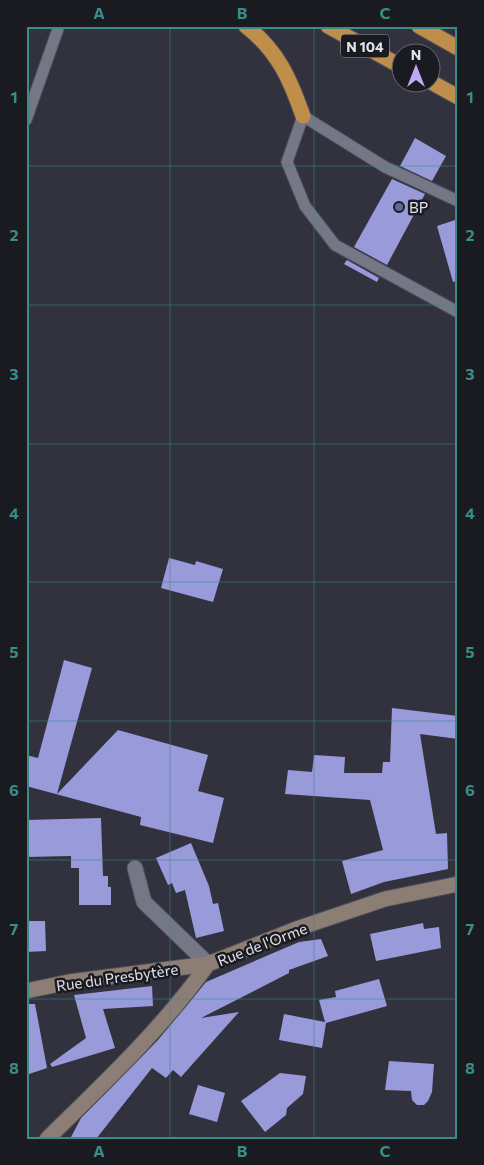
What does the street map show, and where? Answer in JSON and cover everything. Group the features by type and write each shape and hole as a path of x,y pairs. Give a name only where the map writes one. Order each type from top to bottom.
{"highway":[{"path":"246,26 261,37 288,74 303,116"},
{"name":"N 104","path":"328,26 392,61"},
{"path":"419,26 458,48"},
{"path":"442,88 458,97"}],"street":[{"path":"135,868 144,902 208,964"},
{"name":"Rue de l'Orme","path":"47,1139 107,1080 190,990 208,964 299,928 385,899 458,884"},
{"name":"Rue du Presbytère","path":"26,991 69,982 208,964"}],"lane":[{"path":"26,120 59,26"},
{"path":"458,201 385,167 303,116 287,162 305,206 335,245 458,312"}],"building":[{"path":"415,138 446,156 432,181 400,166"},
{"path":"392,179 425,194 387,265 354,247"},
{"path":"458,219 458,281 453,282 437,226"},
{"path":"347,260 379,278 377,282 344,264"},
{"path":"169,558 195,565 196,561 223,569 213,602 161,588"},
{"path":"64,660 92,668 57,794 118,730 208,755 198,791 224,798 213,843 140,825 141,817 26,786 26,755 38,758"},
{"path":"392,708 458,716 458,739 420,734 436,834 447,833 448,869 384,882 351,894 342,861 383,850 370,800 285,794 288,770 312,772 314,755 345,757 344,773 382,773 383,762 390,762"},
{"path":"101,818 103,876 108,876 108,887 111,887 111,905 79,905 79,868 71,868 71,856 26,857 26,820"},
{"path":"191,843 209,886 213,904 218,903 224,931 196,938 185,890 176,893 172,883 168,885 156,858"},
{"path":"26,921 45,921 46,951 26,952"},
{"path":"423,923 424,929 439,927 441,948 376,961 370,934"},
{"path":"321,939 328,956 289,970 289,973 201,1018 239,1012 181,1077 173,1070 166,1078 152,1068 96,1139 70,1139 81,1118 158,1040 206,982 299,942"},
{"path":"379,979 387,1006 326,1023 322,1048 279,1040 284,1014 325,1022 319,1000 336,997 335,991"},
{"path":"152,986 153,1006 103,1009 115,1048 52,1067 50,1064 86,1038 74,995"},
{"path":"26,1004 35,1004 47,1068 26,1075"},
{"path":"389,1061 434,1064 432,1092 424,1105 417,1105 412,1100 411,1091 385,1090"},
{"path":"280,1073 306,1076 303,1094 287,1108 286,1115 265,1132 241,1101"},
{"path":"198,1085 225,1093 217,1122 189,1114"}],"place":[{"name":"BP","path":"399,207"}]}
